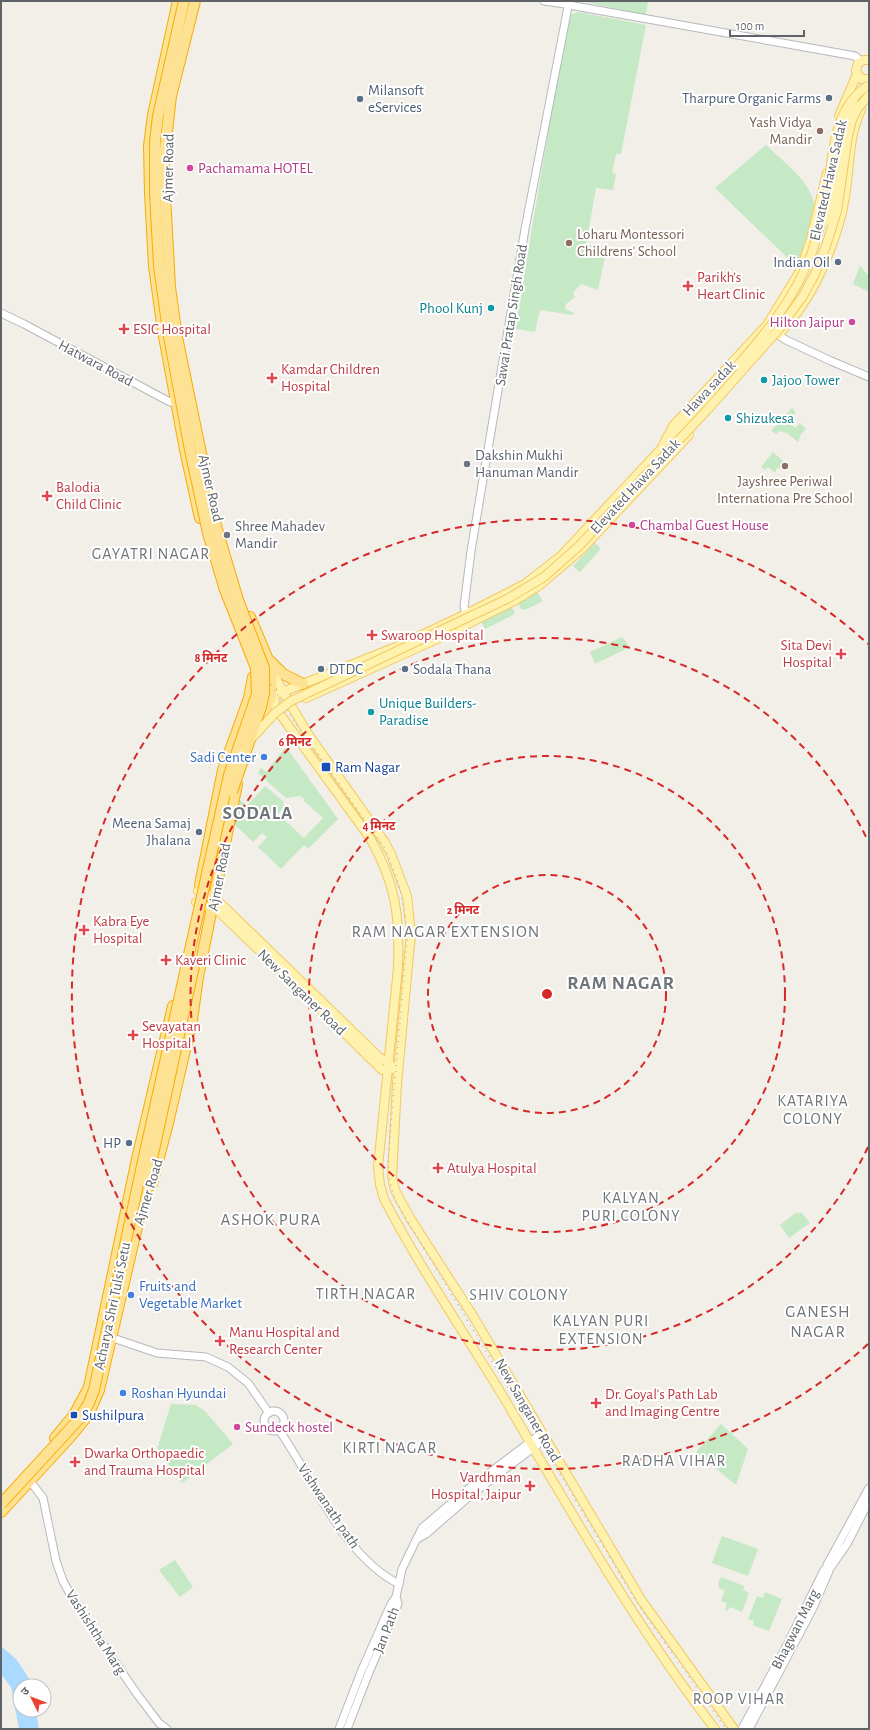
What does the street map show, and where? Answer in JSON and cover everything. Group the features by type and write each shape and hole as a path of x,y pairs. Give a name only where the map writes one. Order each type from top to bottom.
{"highway":[{"name":"Ajmer Road","path":"1,1512 88,1415 99,1390 106,1336 139,1152 196,902 223,770 248,702 253,681 252,669 222,592 204,535 176,405 163,331 154,266 149,146 154,108 178,1"},
{"name":"Acharya Shri Tulsi Setu","path":"1,1504 79,1419 89,1403 94,1390 146,1147 229,775 257,694 256,668 225,590 208,533 190,450 168,330 159,266 155,193 155,141 158,116 184,1"},
{"name":"Ajmer Road","path":"1,1497 51,1444 74,1415 89,1387 106,1336 147,1185 152,1184 168,1123 192,1020 198,977 239,776 271,707 272,669 250,620 227,556 210,488 175,306 166,177 168,130 175,91 196,1"},
{"path":"147,1185 233,785 250,740 264,693 264,668 238,600 215,519 177,337 170,287 164,177 165,150 171,96 196,1"},
{"path":"268,658 277,669 303,684"}],"main road":[{"name":"Hawa sadak","path":"291,704 372,669 470,623 514,601 540,585 582,550 665,461 772,330 800,271 811,239 839,114 857,74 857,66 863,60"},
{"path":"857,74 861,79 869,79"},
{"name":"Elevated Hawa Sadak","path":"661,449 767,332 782,309 803,272 811,253 824,211 834,146 842,114 853,98 869,85"},
{"path":"772,330 790,306 805,279 820,244 830,208 847,117 854,105 864,93 869,90"},
{"name":"Elevated Hawa Sadak","path":"250,740 275,713 291,701 507,599 544,577 578,547 708,409 779,329 803,296 815,274 837,211 848,136 852,120 858,108 869,95"},
{"name":"Hawa sadak","path":"248,702 283,692 396,647 525,584 561,556 661,449 672,426 807,298 829,252 845,199 851,139 858,117 869,99"},
{"path":"829,160 849,164"},
{"name":"New Sanganer Road","path":"272,669 283,692 308,734 384,841 391,854 407,896 412,933 399,1069 392,1177 395,1190 404,1207 473,1316 642,1601 734,1729"},
{"path":"248,702 271,707 291,704"},
{"name":"New Sanganer Road","path":"271,707 370,838 388,877 398,911 400,935 397,982 387,1066 378,1167 380,1185 384,1199 444,1302 645,1630 715,1729"},
{"name":"New Sanganer Road","path":"198,891 215,898 387,1066 399,1069"},
{"name":"New Sanganer Road","path":"196,902 218,911 309,997 382,1070 387,1066"},
{"path":"392,1213 404,1207"}],"street":[{"path":"544,1 568,4 855,56 863,60"},
{"name":"Sawai Pratap Singh Road","path":"470,623 464,608 471,551 525,229 568,4"},
{"name":"Hatwara Road","path":"1,313 176,405 193,405"},
{"path":"772,330 831,361 869,377"},
{"path":"106,1336 157,1353 206,1357 228,1368 248,1383 269,1413"},
{"path":"275,1411 281,1414 284,1422 279,1430 270,1431 264,1424 264,1418 269,1413 275,1411"},
{"name":"Vishwanath path","path":"279,1430 352,1546 384,1575 399,1584"},
{"name":"Jan Path","path":"339,1729 361,1672 389,1608 396,1597 402,1569 417,1540 426,1534 531,1444 543,1436"},
{"name":"Vashishtha Marg","path":"30,1481 43,1498 56,1561 63,1581 76,1606 159,1723 167,1729"},
{"name":"Bhagwan Marg","path":"742,1729 869,1488"},
{"name":"Bhagwan Marg","path":"749,1729 813,1608 828,1568 847,1544 869,1501"},
{"name":"Jan Path","path":"347,1729 398,1604 396,1597"}],"green space":[{"path":"581,1 648,1 646,15"},
{"path":"578,12 646,25 621,154 616,154 612,173 616,174 613,190 596,188 586,245 607,247 598,290 581,284 573,293 575,297 566,304 565,309 574,313 572,315 540,310 535,332 515,329 567,21 570,15"},
{"path":"766,145 802,179 812,196 814,204 813,216 796,266 715,188"},
{"path":"860,266 869,276 869,292 853,284"},
{"path":"792,408 796,412 788,421 795,428 800,423 806,429 801,434 798,442 787,433 779,431 777,434 771,431"},
{"path":"773,452 784,462 780,465 780,469 777,468 775,473 768,467 765,470 761,467"},
{"path":"595,543 600,548 599,551 580,572 573,566"},
{"path":"537,592 543,601 525,610 521,609 518,603"},
{"path":"511,606 515,613 513,615 485,629 481,621"},
{"path":"622,637 630,647 595,663 590,652"},
{"path":"286,747 338,819 308,849 304,845 281,869 258,847 267,837 262,833 253,842 231,821 236,796 247,806 265,786 283,801 284,807 278,814 304,838 323,818 304,801 305,799 300,796 286,798 258,773 261,768 266,772"},
{"path":"797,1212 798,1214 801,1212 810,1223 789,1238 780,1225"},
{"path":"171,1404 195,1405 205,1411 233,1444 182,1483 157,1449"},
{"path":"721,1424 748,1449 736,1485 696,1452"},
{"path":"722,1536 758,1549 748,1576 712,1563"},
{"path":"175,1560 193,1587 180,1597 159,1570"},
{"path":"721,1577 744,1586 743,1590 749,1593 742,1612 730,1607 727,1611 725,1610 727,1603 721,1601 725,1590 720,1589 718,1584"},
{"path":"765,1592 782,1599 769,1631 753,1625 754,1621 748,1619 757,1596 763,1598"}],"water":[{"path":"1,1646 17,1660 29,1678 12,1678 12,1692 11,1687 1,1674"},
{"path":"17,1718 37,1718 39,1729 19,1729"}],"railway":[{"path":"192,1 170,96 163,142 161,179 163,240 168,292 178,356 201,472 226,575 263,671 290,715 384,847 398,881 405,917 407,941 388,1160 390,1183 395,1200 630,1591 726,1729"}],"place":[{"name":"Tharpure Organic Farms","path":"829,98"},
{"name":"Milansoft eServices","path":"360,99"},
{"name":"Yash Vidya Mandir","path":"820,131"},
{"name":"Pachamama HOTEL","path":"190,168"},
{"name":"Loharu Montessori Childrens' School","path":"569,243"},
{"name":"Indian Oil","path":"838,262"},
{"name":"Parikh's Heart Clinic","path":"688,286"},
{"name":"Phool Kunj","path":"491,308"},
{"name":"Hilton Jaipur","path":"852,322"},
{"name":"ESIC Hospital","path":"124,329"},
{"name":"Kamdar Children Hospital","path":"272,378"},
{"name":"Jajoo Tower","path":"764,380"},
{"name":"Shizukesa","path":"728,418"},
{"name":"Dakshin Mukhi Hanuman Mandir","path":"467,464"},
{"name":"Jayshree Periwal Internationa Pre School","path":"785,466"},
{"name":"Balodia Child Clinic","path":"47,496"},
{"name":"Chambal Guest House","path":"632,525"},
{"name":"Shree Mahadev Mandir","path":"227,535"},
{"name":"Swaroop Hospital","path":"372,635"},
{"name":"Sita Devi Hospital","path":"841,654"},
{"name":"DTDC","path":"321,669"},
{"name":"Sodala Thana","path":"405,669"},
{"name":"Unique Builders- Paradise","path":"371,712"},
{"name":"Sadi Center","path":"264,757"},
{"name":"Ram Nagar","path":"326,767"},
{"name":"Meena Samaj Jhalana","path":"199,832"},
{"name":"Kabra Eye Hospital","path":"84,930"},
{"name":"Kaveri Clinic","path":"166,960"},
{"name":"Sevayatan Hospital","path":"133,1035"},
{"name":"HP","path":"129,1143"},
{"name":"Atulya Hospital","path":"438,1168"},
{"name":"Fruits and Vegetable Market","path":"131,1295"},
{"name":"Manu Hospital and Research Center","path":"220,1341"},
{"name":"Roshan Hyundai","path":"123,1393"},
{"name":"Dr. Goyal's Path Lab and Imaging Centre","path":"596,1403"},
{"name":"Sushilpura","path":"74,1415"},
{"name":"Sundeck hostel","path":"237,1427"},
{"name":"Dwarka Orthopaedic and Trauma Hospital","path":"75,1462"},
{"name":"Vardhman Hospital, Jaipur","path":"530,1486"}],"district":[{"name":"GAYATRI NAGAR","path":"151,553"},
{"name":"SODALA","path":"258,812"},
{"name":"RAM NAGAR EXTENSION","path":"446,931"},
{"name":"RAM NAGAR","path":"621,982"},
{"name":"KATARIYA COLONY","path":"813,1109"},
{"name":"KALYAN PURI COLONY","path":"631,1206"},
{"name":"ASHOK PURA","path":"271,1219"},
{"name":"TIRTH NAGAR","path":"366,1293"},
{"name":"SHIV COLONY","path":"519,1294"},
{"name":"GANESH NAGAR","path":"818,1321"},
{"name":"KALYAN PURI EXTENSION","path":"601,1329"},
{"name":"KIRTI NAGAR","path":"390,1447"},
{"name":"RADHA VIHAR","path":"674,1460"},
{"name":"ROOP VIHAR","path":"739,1698"}]}
